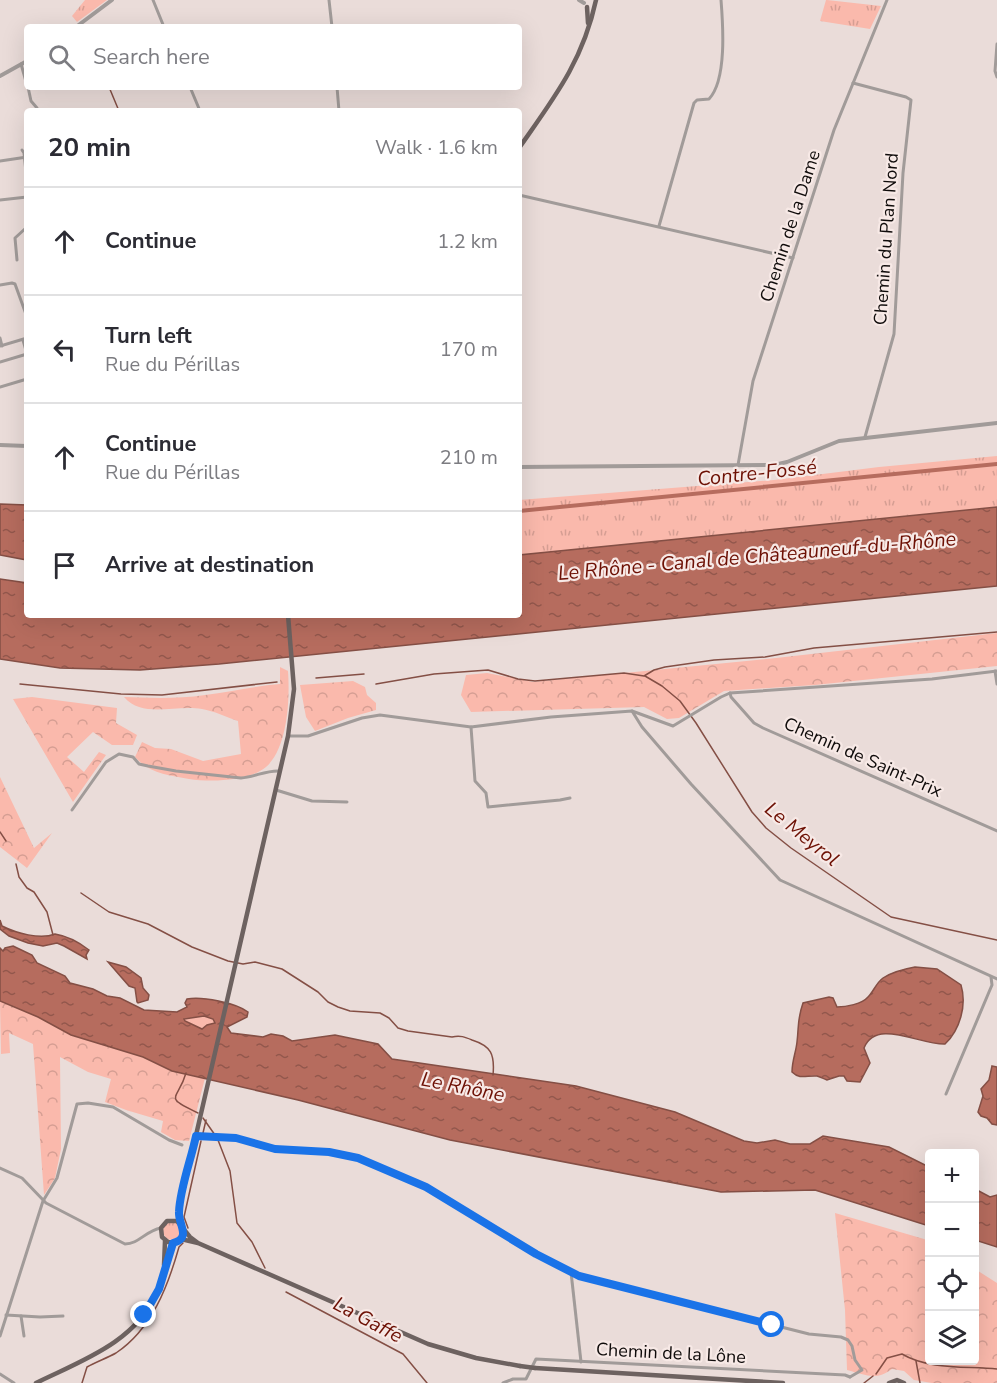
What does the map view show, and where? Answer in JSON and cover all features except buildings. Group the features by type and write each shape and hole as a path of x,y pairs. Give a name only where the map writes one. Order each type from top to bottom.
{"main road":[{"path":"522,144 571,72 587,32 596,3 584,2 587,32"},
{"path":"198,1243 179,1222 179,1209 294,704 288,618"},
{"path":"171,1220 179,1209"},
{"path":"162,1277 165,1241 161,1231 165,1222 171,1220 179,1222"},
{"path":"181,1239 184,1230"},
{"path":"165,1241 173,1243 181,1239 198,1243 428,1344 476,1358 535,1368 783,1383"},
{"path":"37,1383 94,1356 122,1338 144,1315 159,1289 173,1243"},
{"path":"889,1383 897,1380 904,1383"}],"street":[{"path":"80,24 112,0"},
{"path":"153,0 163,24"},
{"path":"329,0 332,24"},
{"path":"659,226 694,103 697,100 709,99 714,92 723,45 721,0"},
{"name":"Chemin de la Dame","path":"738,465 753,381 834,130 887,0"},
{"path":"997,44 994,71 997,77"},
{"path":"0,75 24,62"},
{"path":"21,64 24,75"},
{"name":"Chemin du Plan Nord","path":"852,83 911,100 903,173 894,334 865,437"},
{"path":"28,90 37,108"},
{"path":"191,90 199,108"},
{"path":"337,90 339,108"},
{"path":"22,150 24,154"},
{"path":"0,161 24,158"},
{"path":"522,196 793,258"},
{"path":"0,200 24,197"},
{"path":"17,260 15,238 24,230"},
{"path":"0,285 12,282 15,284 24,309"},
{"path":"0,338 1,346 24,339"},
{"path":"0,362 24,355"},
{"path":"0,387 24,380"},
{"path":"522,467 781,464 839,441 997,423"},
{"path":"0,445 24,446"},
{"path":"288,735 308,736 362,718 380,715 471,727 551,717 632,711 673,726 720,696 730,693 932,679 996,671 997,684"},
{"name":"Chemin de Saint-Prix","path":"730,693 735,703 754,723 763,728 997,831"},
{"path":"632,711 642,727 692,784 780,879 997,979"},
{"path":"471,727 476,781 486,794 488,807 570,798"},
{"path":"72,810 106,762 119,754 133,757 139,764 176,771 241,777 280,771"},
{"path":"275,790 312,801 347,802"},
{"path":"946,1094 992,985 991,977"},
{"path":"0,1336 43,1201 57,1178 76,1104 88,1103 112,1107 169,1140 182,1145"},
{"path":"196,1136 236,1138 275,1149 329,1152 358,1158 426,1187 536,1254 571,1272 606,1284 809,1334 845,1338 851,1343 855,1360 862,1370 850,1377 850,1383"},
{"path":"0,1168 22,1178 43,1201 125,1244 132,1244 149,1231 161,1231"},
{"path":"571,1272 580,1362"},
{"path":"6,1315 63,1316"},
{"path":"21,1316 24,1336"},
{"name":"Chemin de la Lône","path":"503,1383 513,1379 526,1379 536,1359 850,1377"},
{"path":"0,1374 14,1383"}],"green space":[{"path":"85,0 107,0 77,22 72,16"},
{"path":"826,0 881,6 870,29 820,21"},
{"path":"997,456 997,507 522,555 522,500 774,480"},
{"path":"997,633 997,666 815,685 724,691 679,718 667,719 644,707 471,712 461,695 466,675 487,673 533,682"},
{"path":"280,667 288,671 286,722 279,748 273,759 258,772 229,780 189,779 153,770 135,757 142,742 155,748 171,749 203,761 241,754 238,721 202,709 150,709 132,704 124,697 185,697 280,684"},
{"path":"353,681 365,687 367,695 376,703 376,710 315,731 306,717 300,685"},
{"path":"32,697 117,708 116,723 137,735 133,745 112,745 93,732 67,757 84,772 99,752 106,755 73,802 13,699"},
{"path":"0,777 34,848 52,833 27,868 0,847"},
{"path":"0,1001 38,1017 71,1035 143,1057 172,1071 205,1078 189,1141 175,1140 161,1132 163,1121 105,1102 111,1079 88,1072 60,1057 61,1149 55,1178 44,1195 33,1044 9,1033 10,1053 1,1054"},
{"path":"204,1016 213,1019 215,1023 202,1029 184,1021 184,1019"},
{"path":"835,1213 924,1239 925,1365 979,1365 979,1272 997,1283 997,1383 932,1383 914,1380 904,1371 892,1369 876,1376 847,1370 845,1310"},
{"path":"172,1222 178,1225 181,1231 178,1237 172,1240 166,1237 163,1231 166,1225"}],"water":[{"path":"0,504 24,505 24,559 0,555"},
{"name":"Le Rhône - Canal de Châteauneuf-du-Rhône","path":"997,507 997,586 140,670 60,668 0,659 0,579 24,583 24,618 522,618 522,555"},
{"path":"0,920 2,926 21,933 35,936 55,934 69,938 89,950 86,955 87,959 57,943 43,946 9,936 0,929"},
{"name":"Le Rhône","path":"13,946 32,955 37,963 65,976 70,983 93,989 107,996 120,998 144,1010 177,1012 187,1007 185,1003 187,999 193,998 210,999 236,1006 248,1012 247,1017 227,1027 231,1033 263,1037 271,1034 283,1036 292,1041 335,1035 378,1044 392,1059 576,1086 675,1112 744,1141 757,1143 775,1140 790,1144 810,1144 823,1136 889,1147 925,1165 925,1225 815,1190 721,1192 450,1140 298,1100 172,1071 143,1057 71,1035 38,1017 0,1001 0,948 3,951","holes":["204,1016 213,1019 215,1023 202,1029 184,1019"]},
{"path":"108,962 126,967 141,978 143,988 149,995 148,1000 138,1003 135,988 129,986"},
{"path":"915,967 937,969 961,985 963,1009 961,1017 955,1032 945,1044 900,1035 878,1035 870,1039 864,1048 870,1063 860,1082 847,1081 844,1076 827,1080 817,1076 798,1076 792,1072 803,1003 829,997 833,998 837,1007 854,1005 870,995 883,978"},
{"path":"992,1066 997,1067 997,1125 992,1124 978,1112 983,1096 981,1089 989,1080"},
{"path":"979,1191 990,1197 997,1195 997,1247 979,1241"}],"waterway":[{"path":"110,90 118,108"},
{"name":"Contre-Fossé","path":"522,511 997,464"},
{"path":"376,684 434,674 488,670 518,679 535,681 624,673 644,676 665,667 714,660 765,657 814,648 997,632"},
{"path":"316,678 364,674"},
{"name":"Le Meyrol","path":"645,676 680,701 752,812 766,828 791,848 891,917 997,940"},
{"path":"20,684 121,694 162,695 277,682"},
{"path":"0,832 6,841"},
{"path":"16,864 19,877 27,888 34,892 47,912 53,935"},
{"name":"Le Rhône","path":"81,893 109,912 148,924 192,947 228,961 243,964 255,962 282,969 338,1007 350,1011 380,1013 389,1018 398,1028 408,1031 458,1036 478,1042 488,1048 492,1056 493,1075"},
{"name":"La Gaffe","path":"186,1073 176,1100 198,1113"},
{"name":"La Gaffe","path":"203,1118 215,1135"},
{"name":"La Gaffe","path":"203,1133 206,1120"},
{"name":"La Gaffe","path":"218,1140 230,1171 237,1223 252,1242 265,1268"},
{"path":"188,1228 184,1217 201,1141"},
{"path":"82,1383 87,1367 116,1353 129,1343 149,1319 164,1291 179,1247 183,1243"},
{"name":"La Gaffe","path":"286,1292 403,1354 427,1383"},
{"name":"La Gaffe","path":"876,1374 887,1358 902,1354 936,1365 997,1369"},
{"path":"916,1361 920,1383"},
{"name":"La Gaffe","path":"864,1383 873,1376"}],"route":[{"path":"144,1315 159,1289 173,1243 183,1237 184,1230 179,1222 179,1209 196,1136 236,1138 275,1149 329,1152 358,1158 426,1187 536,1254 579,1276 772,1325"}]}
